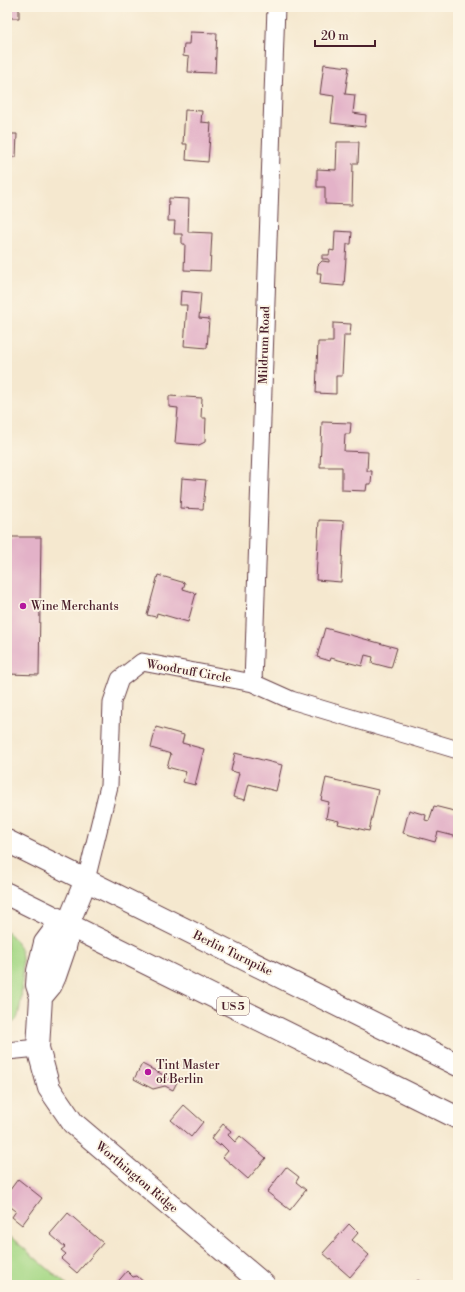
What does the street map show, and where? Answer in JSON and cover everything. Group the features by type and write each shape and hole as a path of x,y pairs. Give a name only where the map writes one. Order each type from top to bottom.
{"main road":[{"name":"Berlin Turnpike","path":"7,841 458,1065"},
{"path":"68,924 86,880"},
{"name":"US 5","path":"7,894 458,1118"},
{"name":"Worthington Ridge","path":"68,924 54,931 45,943 38,971 37,985 41,997 38,1048 48,1088 73,1123 264,1285"}],"street":[{"name":"Mildrum Road","path":"253,683 276,7"},
{"name":"Woodruff Circle","path":"86,880 109,786 112,702 120,679 142,662 253,683 291,700 458,750"},
{"path":"7,1051 38,1048"}],"green space":[{"path":"7,931 15,940 21,951 22,974 21,1003 18,1016 14,1022 7,1025"},
{"path":"7,1234 67,1285 7,1285"}],"building":[{"path":"7,7 19,7 19,18 10,18 10,47 7,47"},
{"path":"190,32 217,33 215,73 188,72 189,57 183,56 184,44 189,44"},
{"path":"324,64 349,67 345,94 355,95 353,113 366,115 365,127 331,123 334,96 320,94"},
{"path":"185,110 202,111 201,122 211,123 208,162 186,160 187,144 183,144"},
{"path":"7,134 17,134 16,157 7,157"},
{"path":"337,142 359,142 358,163 353,163 352,205 325,204 325,187 317,187 317,169 336,170"},
{"path":"7,183 9,183 8,222 7,222"},
{"path":"169,198 189,199 188,232 212,233 210,271 184,270 185,244 182,244 182,234 174,234 175,221 168,221"},
{"path":"335,231 352,232 351,244 347,244 344,286 320,284 321,273 317,273 318,265 322,261 329,262 329,259 322,259 322,255 329,255 330,250 334,251"},
{"path":"181,291 201,293 199,318 209,319 207,348 184,346 187,305 180,305"},
{"path":"333,323 351,324 350,335 344,335 342,376 336,376 336,394 316,393 318,342 333,342"},
{"path":"7,386 9,386 8,402 7,402"},
{"path":"169,396 202,398 201,418 206,418 205,442 199,445 175,443 178,408 169,407"},
{"path":"322,422 351,423 350,434 345,434 344,451 368,452 367,471 372,471 371,484 367,484 366,491 342,490 342,467 320,467"},
{"path":"182,478 206,480 203,509 180,508"},
{"path":"319,520 344,521 341,582 316,580"},
{"name":"Wine Merchants","path":"7,537 41,537 39,675 8,674 8,681 7,681"},
{"path":"158,575 185,583 183,589 196,593 188,622 157,613 156,617 147,615"},
{"path":"325,628 397,648 391,668 372,663 373,657 365,655 362,666 331,658 330,661 317,657"},
{"path":"156,727 184,735 182,743 204,749 195,785 183,782 186,772 167,767 171,754 151,748"},
{"path":"235,753 282,765 276,791 249,784 245,800 233,797 239,773 231,771"},
{"path":"326,778 378,790 369,831 338,824 339,821 326,818 329,802 321,800"},
{"path":"434,806 458,812 458,837 438,832 435,842 403,833 409,810 426,815 425,820 429,821"},
{"name":"Tint Master of Berlin","path":"142,1064 177,1082 173,1090 165,1086 153,1089 134,1079"},
{"path":"184,1105 203,1122 191,1137 171,1120"},
{"path":"223,1124 231,1131 228,1135 235,1142 240,1136 266,1158 248,1179 223,1157 228,1151 221,1144 220,1146 211,1139"},
{"path":"286,1167 299,1177 296,1182 306,1190 290,1210 267,1192"},
{"path":"18,1179 42,1198 22,1225 12,1217 16,1211 7,1204 7,1194"},
{"path":"68,1213 103,1243 77,1273 61,1259 66,1254 61,1250 65,1247 50,1234"},
{"path":"349,1224 358,1233 352,1240 369,1255 350,1277 323,1253"},
{"path":"127,1271 133,1277 137,1276 147,1285 115,1285"},
{"path":"418,1280 424,1285 413,1285"}],"place":[{"name":"Wine Merchants","path":"23,606"},
{"name":"Tint Master of Berlin","path":"148,1072"}]}
